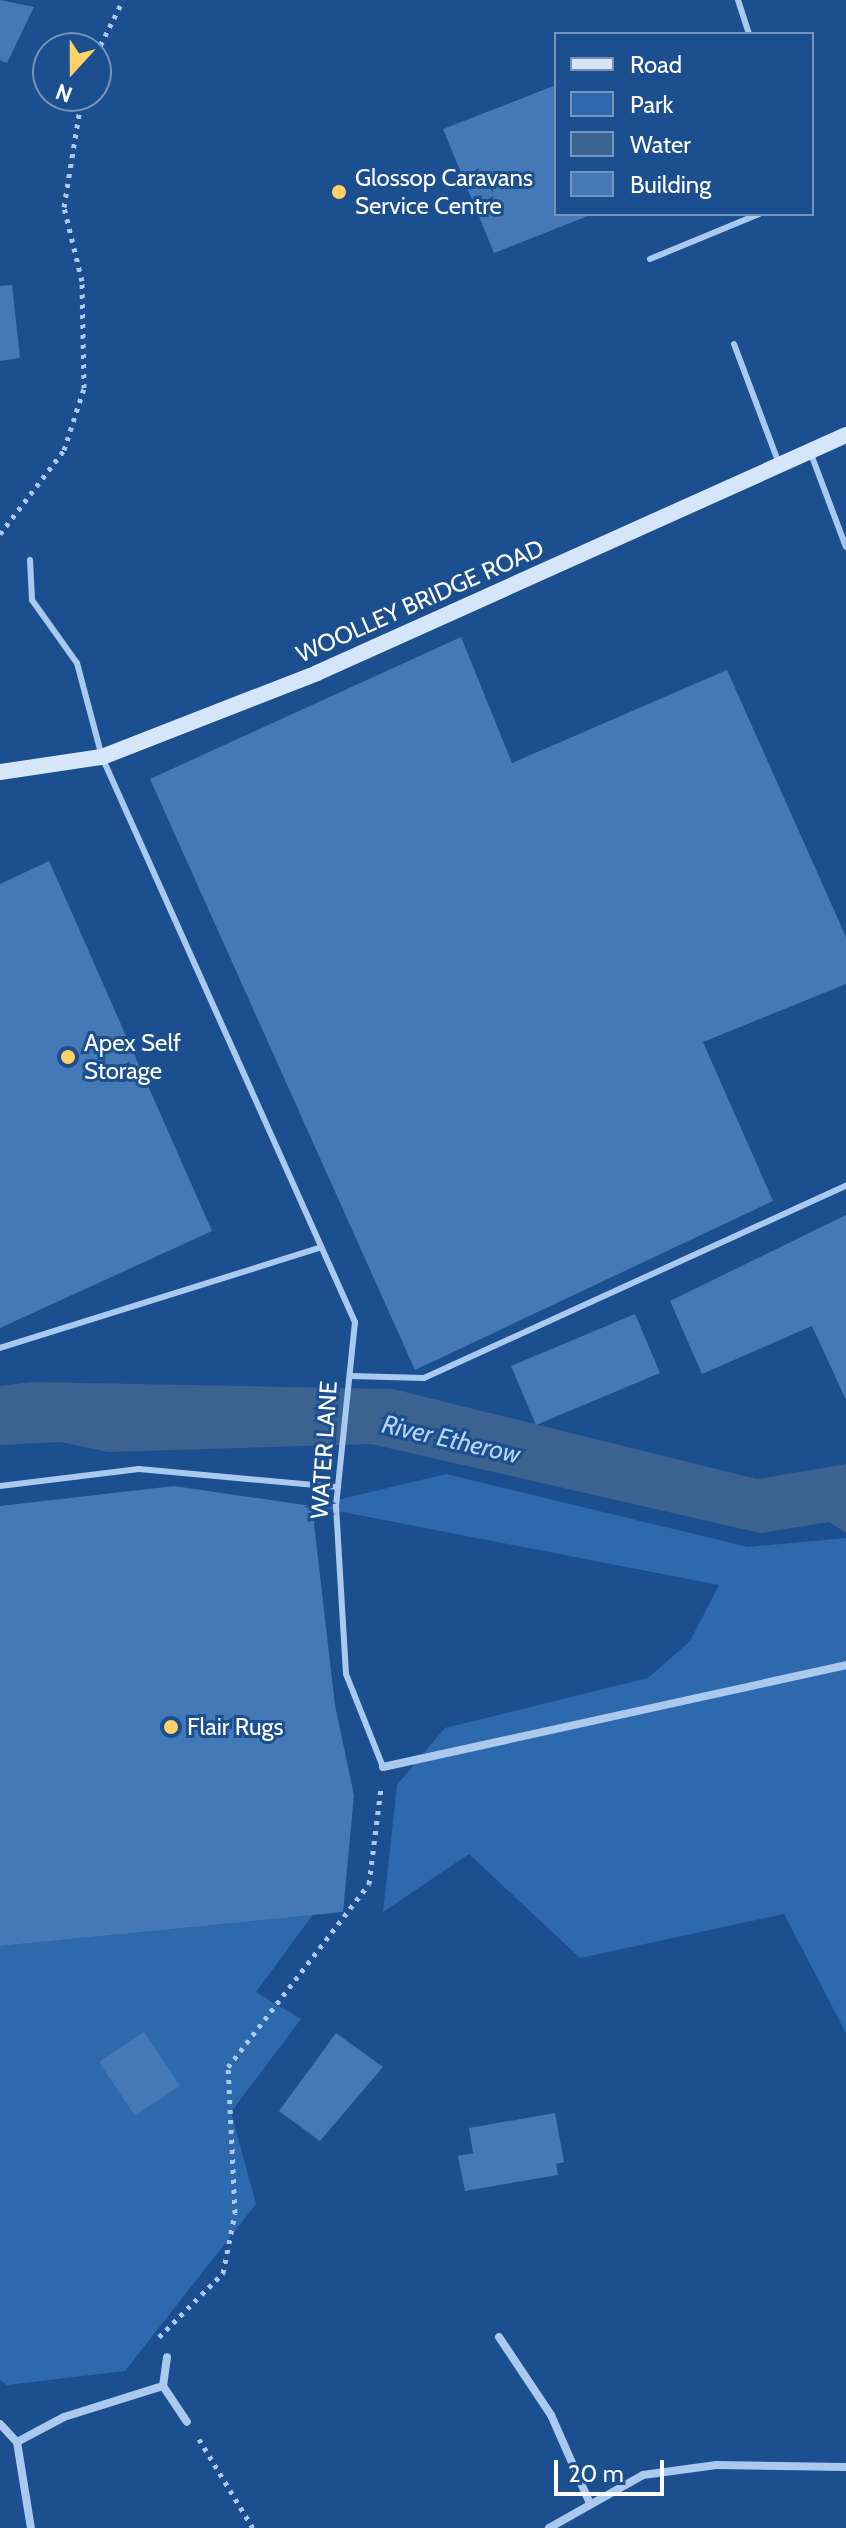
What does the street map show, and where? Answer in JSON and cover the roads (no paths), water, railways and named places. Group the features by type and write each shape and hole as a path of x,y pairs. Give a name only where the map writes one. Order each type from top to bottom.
{"street":[{"name":"WOOLLEY BRIDGE ROAD","path":"0,772 102,757 317,673 781,468 846,435"},
{"path":"383,1767 846,1665"},
{"path":"499,2337 551,2415 589,2501"},
{"path":"167,2357 163,2386 187,2422"},
{"path":"17,2442 64,2417 163,2386"},
{"path":"0,2424 17,2442 31,2528"},
{"path":"549,2528 589,2501 643,2475 702,2467 846,2467"}],"lane":[{"path":"738,0 748,32"},
{"path":"650,259 754,216"},
{"path":"734,344 781,468"},
{"path":"811,454 846,547"},
{"name":"WATER LANE","path":"30,560 32,600 77,663 102,757 355,1322 338,1485 346,1674 383,1767"},
{"path":"350,1377 424,1378 846,1186"},
{"path":"0,1348 322,1247"},
{"path":"0,1486 139,1469 338,1485"}],"water":[{"name":"River Etherow","path":"31,1382 393,1389 757,1479 846,1464 846,1533 829,1522 760,1533 371,1444 108,1452 60,1442 0,1445 0,1386"}],"place":[{"name":"Glossop Caravans Service Centre","path":"339,192"},
{"name":"Apex Self Storage","path":"68,1057"},
{"name":"Flair Rugs","path":"171,1727"}]}
